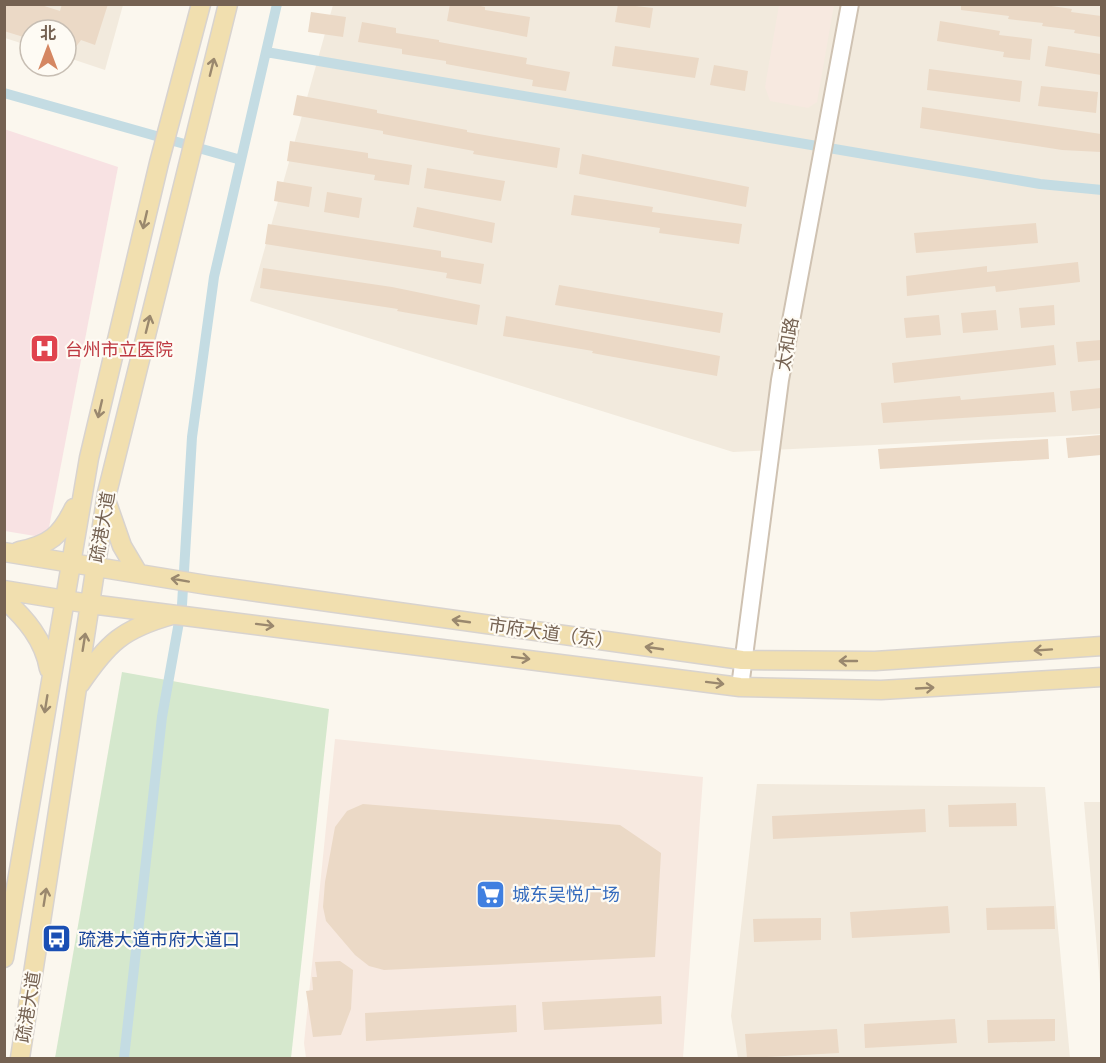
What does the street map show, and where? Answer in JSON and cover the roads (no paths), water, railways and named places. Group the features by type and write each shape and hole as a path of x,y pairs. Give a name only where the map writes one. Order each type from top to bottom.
{"main road":[{"name":"疏港大道","path":"4,958 69,562 83,490 159,163 201,4"},
{"name":"疏港大道","path":"20,1059 106,499 228,4"},
{"path":"8,552 36,548 58,534 66,525 83,490"},
{"path":"106,499 122,546 145,574"},
{"name":"市府大道（东）","path":"8,552 207,585 742,660 874,661 1101,646"},
{"name":"市府大道（东）","path":"4,590 90,604 740,687 881,690 1101,677"},
{"path":"4,599 24,618 42,644 51,676"},
{"path":"77,688 108,646 123,633 176,614"}],"street":[{"name":"太和路","path":"740,687 780,380 850,4"}],"waterway":[{"path":"124,1058 162,717 182,605 192,437 214,277 277,4"},
{"path":"266,52 1040,184 1102,190"},
{"path":"4,93 241,160"}],"place":[{"name":"台州市立医院","path":"44,349"},
{"name":"城东吴悦广场","path":"491,894"},
{"name":"疏港大道市府大道口","path":"57,939"}]}
